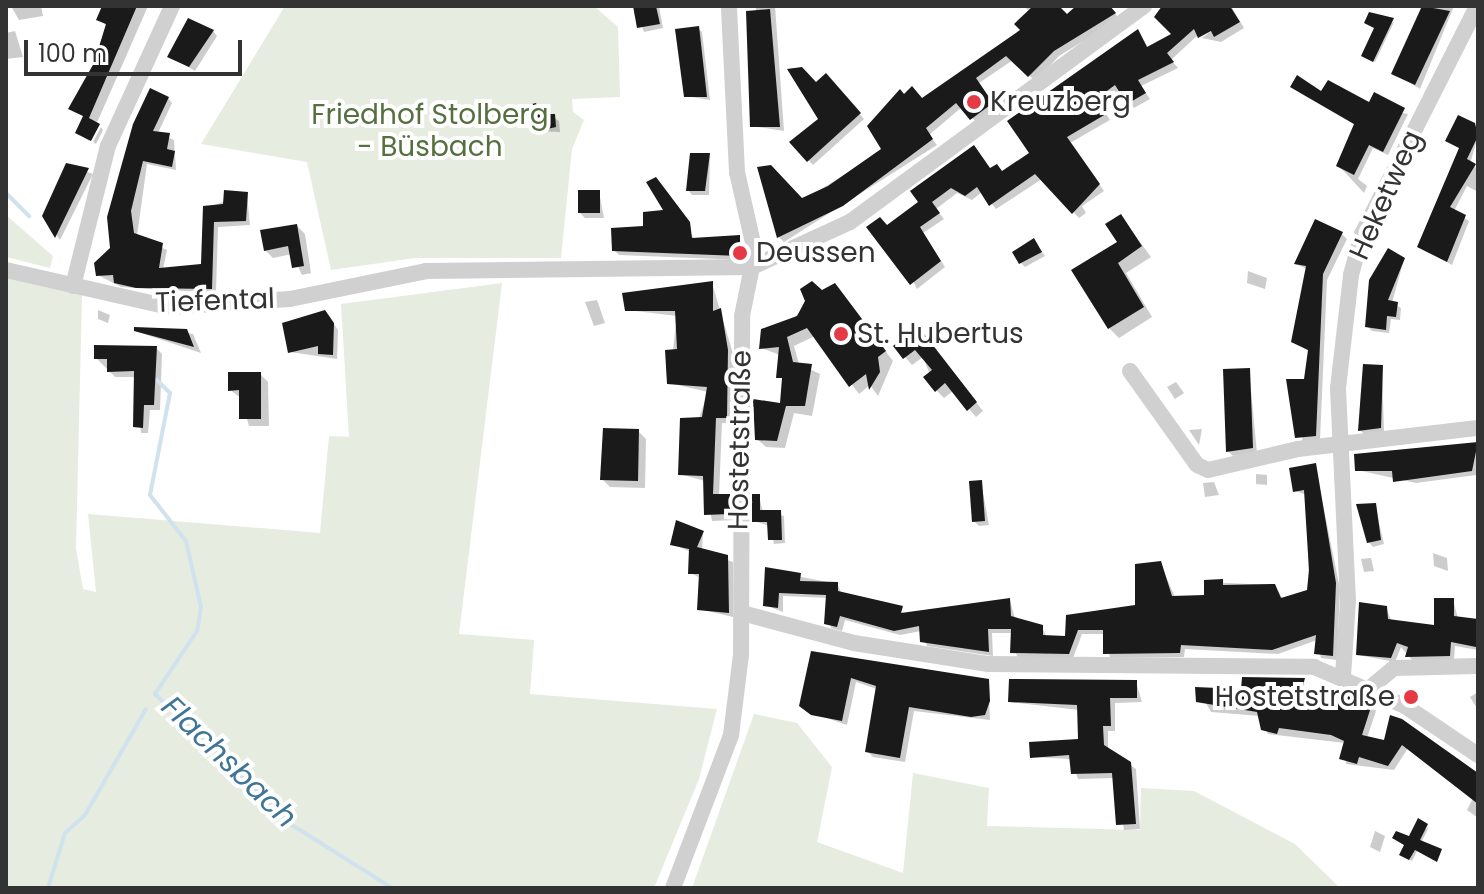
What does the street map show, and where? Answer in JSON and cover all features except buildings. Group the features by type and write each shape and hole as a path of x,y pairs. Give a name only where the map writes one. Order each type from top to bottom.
{"street":[{"path":"73,286 108,146 172,6"},
{"name":"Hostetstraße","path":"673,888 716,782 737,706 742,613 736,487 742,316 752,267 730,99 729,6"},
{"path":"752,267 850,222 1144,6"},
{"name":"Heketweg","path":"1343,676 1348,601 1338,388 1362,234 1477,6"},
{"name":"Tiefental","path":"6,270 129,302 219,306 426,271 752,267"},
{"path":"1130,371 1197,465 1208,470 1340,444 1478,428"},
{"path":"742,613 854,643 975,663 1159,668 1277,662 1343,676 1370,688 1478,755"},
{"path":"1370,688 1394,668 1478,666"}],"green space":[{"name":"Friedhof Stolberg - Büsbach","path":"285,6 594,6 618,27 620,97 572,99 573,112 584,120 572,149 561,258 415,258 331,270 307,162 201,144"},
{"path":"6,215 53,256 50,268 6,257"},
{"path":"6,276 82,295 76,548 83,589 96,592 88,514 320,533 329,436 349,437 341,304 502,283 459,634 534,640 530,694 717,709 699,779 654,888 6,888"},
{"path":"754,714 797,723 832,767 817,842 903,873 913,773 989,788 987,826 1140,830 1141,788 1194,791 1295,844 1340,888 692,888"}],"waterway":[{"name":"Flachsbach","path":"6,193 29,216"},
{"name":"Flachsbach","path":"157,380 170,393 150,495 186,541 201,607 197,631 155,694 292,825 392,888"},
{"path":"48,888 65,833 85,815 146,709"}],"place":[{"name":"Kreuzberg","path":"974,102"},
{"name":"Deussen","path":"740,253"},
{"name":"St. Hubertus","path":"841,334"},
{"name":"Hostetstraße","path":"1411,697"}]}
